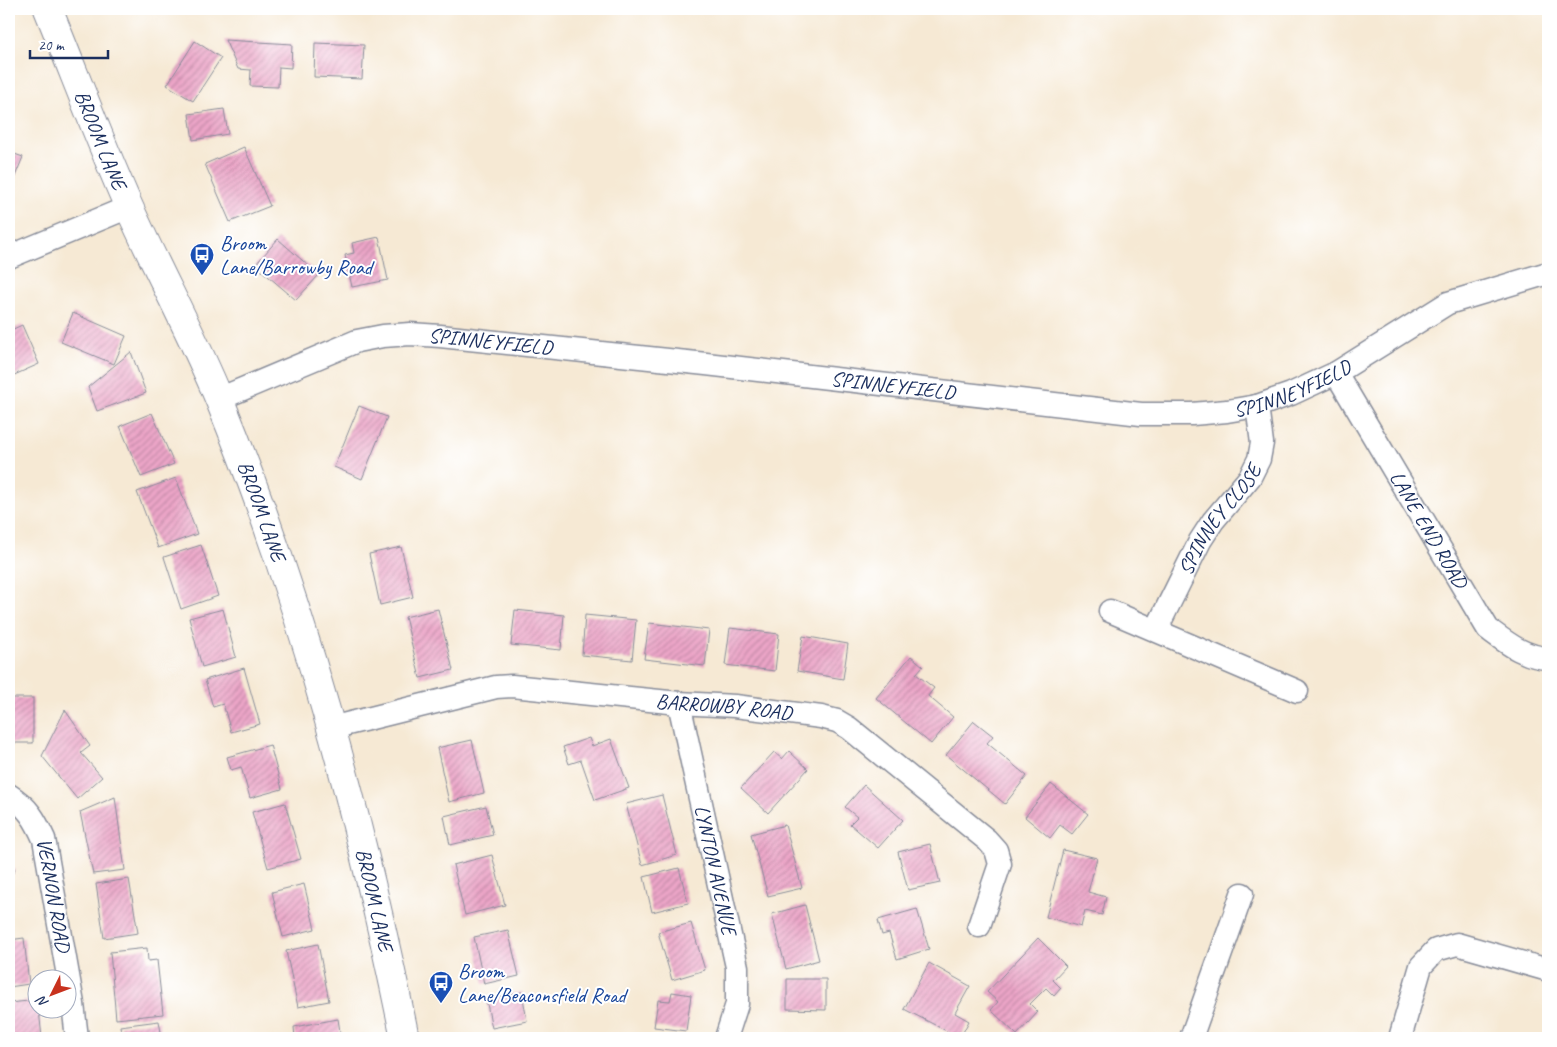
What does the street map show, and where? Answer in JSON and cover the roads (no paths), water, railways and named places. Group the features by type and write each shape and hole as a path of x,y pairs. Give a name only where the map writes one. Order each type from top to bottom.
{"main road":[{"name":"BROOM LANE","path":"48,9 129,207 219,399 293,602 332,728 364,851 405,1038"}],"street":[{"path":"9,257 129,207"},
{"name":"SPINNEYFIELD","path":"219,399 357,342 383,336 410,334 706,364 1141,414 1192,414 1227,411 1257,406 1291,394 1336,373 1448,303 1548,273"},
{"name":"LANE END ROAD","path":"1336,373 1488,629 1514,648 1539,657 1548,658"},
{"name":"SPINNEY CLOSE","path":"1156,630 1200,541 1250,477 1259,459 1262,443 1257,406"},
{"path":"1110,611 1298,691"},
{"name":"BARROWBY ROAD","path":"332,728 496,687 512,686 679,703 735,706 821,716 837,721 849,728 987,840 996,850 1000,864 979,926"},
{"name":"LYNTON AVENUE","path":"679,703 737,967 737,1004 726,1038"},
{"name":"VERNON ROAD","path":"9,795 33,815 44,839 73,1004 77,1038"},
{"path":"1192,1038 1242,894"},
{"path":"1400,1038 1421,966 1436,950 1457,944 1548,970"}],"place":[{"name":"Broom Lane/Barrowby Road","path":"202,276"},
{"name":"Broom Lane/Beaconsfield Road","path":"441,1004"}]}
